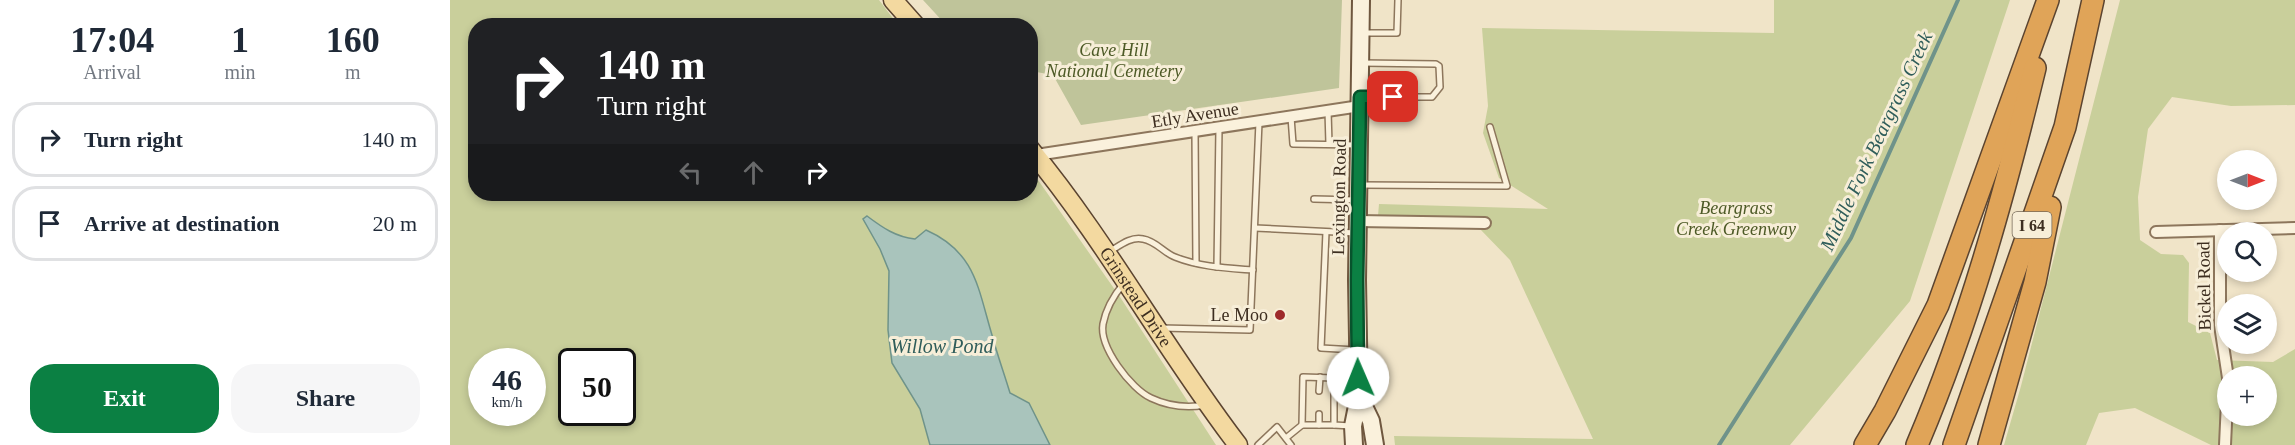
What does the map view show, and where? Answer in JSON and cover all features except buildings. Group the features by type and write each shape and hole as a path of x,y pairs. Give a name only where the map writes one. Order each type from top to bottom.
{"highway":[{"path":"1865,445 1916,352 1938,305 2050,0"},
{"name":"I 64","path":"1917,445 1960,336 1986,254 2018,137 2050,0"},
{"name":"I 64","path":"1954,445 2065,127 2093,0"},
{"path":"1989,445 2035,282 2065,127"}],"main road":[{"path":"893,0 908,18"},
{"name":"Lexington Road","path":"1353,445 1353,426 1359,396 1358,193 1362,0"},
{"name":"Grinstead Drive","path":"1038,159 1238,445"},
{"name":"Lexington Road","path":"1359,396 1371,421 1375,445"}],"street":[{"name":"Etly Avenue","path":"1038,151 1195,132 1291,117 1328,111 1360,101"},
{"path":"1358,227 1485,223"},
{"path":"2277,228 2295,228"},
{"path":"2156,232 2217,230"},
{"name":"Bickel Road","path":"2220,282 2220,325 2226,366"},
{"name":"Bickel Road","path":"2225,445 2226,426"}],"lane":[{"path":"1361,33 1397,33 1398,0"},
{"path":"1360,63 1436,64 1439,66 1440,87 1432,97 1360,101"},
{"path":"1328,111 1329,144"},
{"path":"1291,117 1293,144 1359,145"},
{"path":"1156,328 1250,330 1259,122"},
{"path":"1314,199 1358,193 1507,186 1490,127"},
{"path":"1217,267 1220,128"},
{"path":"1195,132 1196,263"},
{"path":"1255,228 1326,232 1358,227"},
{"path":"1326,232 1321,348 1358,350"},
{"path":"1106,254 1132,238 1144,238 1173,256 1196,263 1253,270"},
{"path":"1126,282 1112,298 1102,326 1110,356 1136,388 1150,398 1189,407 1209,404"},
{"path":"1302,425 1303,377 1358,378"},
{"path":"1319,391 1320,377"},
{"path":"1334,378 1334,425"},
{"path":"1319,414 1319,425"},
{"path":"1286,438 1302,425 1353,426"},
{"path":"1258,445 1277,427 1291,445"}],"green space":[{"path":"450,0 879,0 893,18 468,18 468,201 1038,201 1038,180 1120,297 1216,445 450,445"},
{"name":"Cave Hill National Cemetery","path":"923,0 1342,0 1339,88 1081,125 1053,75 1038,72 1038,18 940,18"},
{"name":"Beargrass Creek Greenway","path":"1774,0 2010,0 1910,301 1790,445 1395,445 1394,436 1593,439 1510,260 1480,229 1377,227 1379,204 1548,209 1499,178 1483,133 1488,106 1482,28 1774,33"},
{"path":"2120,0 2295,0 2295,105 2231,106 2172,97 2148,129 2138,197 2140,240 2161,254 2183,255 2189,263 2188,322 2210,333 2217,360 2273,362 2295,349 2295,445 2211,445 2135,408 2099,413 2086,445 2004,445"}],"water":[{"name":"Willow Pond","path":"867,216 890,231 908,238 915,239 926,230 943,239 965,261 978,287 1010,393 1029,403 1050,445 930,445 920,409 892,363 888,330 889,271 863,219"}],"waterway":[{"name":"Middle Fork Beargrass Creek","path":"1719,445 1851,238 1958,0"}],"place":[{"name":"Le Moo","path":"1280,315"}],"route":[{"path":"1358,378 1360,97 1393,97"}]}
